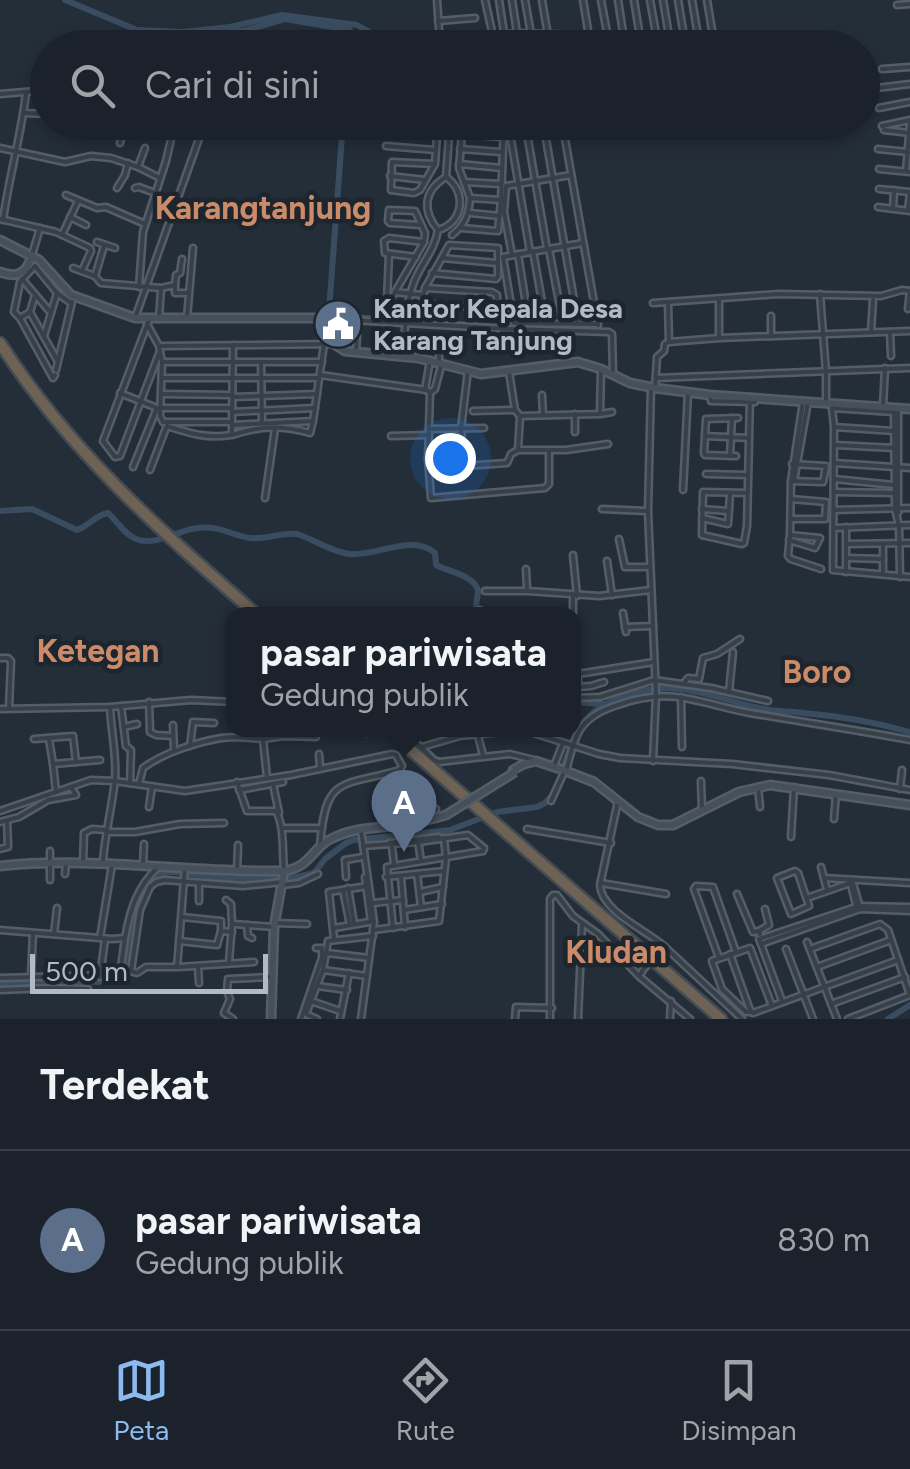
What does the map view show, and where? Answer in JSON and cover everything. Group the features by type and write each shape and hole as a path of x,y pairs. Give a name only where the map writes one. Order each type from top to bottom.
{"highway":[{"path":"0,343 79,448 157,531"},
{"path":"0,352 60,435 106,486 240,607"},
{"path":"170,543 248,607"},
{"path":"393,737 712,1019"},
{"path":"488,819 721,1019"},
{"path":"678,980 730,1019"}],"street":[{"path":"436,0 439,30"},
{"path":"486,0 490,30"},
{"path":"499,0 504,30"},
{"path":"512,0 517,30"},
{"path":"525,0 530,30"},
{"path":"542,0 547,30"},
{"path":"583,0 588,30"},
{"path":"602,0 607,30"},
{"path":"618,0 622,30"},
{"path":"634,0 639,30"},
{"path":"650,0 656,30"},
{"path":"664,0 668,30"},
{"path":"678,0 683,30"},
{"path":"692,0 697,30"},
{"path":"707,0 712,30"},
{"path":"897,5 910,4"},
{"path":"438,22 475,18"},
{"path":"882,70 910,67"},
{"path":"880,88 910,84"},
{"path":"0,94 30,92"},
{"path":"26,93 2,220 62,235 91,250 82,272"},
{"path":"880,108 910,102"},
{"path":"24,113 30,113"},
{"path":"879,169 908,171 910,121 883,128"},
{"path":"891,126 910,133"},
{"path":"142,287 142,238 171,140"},
{"path":"135,318 142,287 198,140"},
{"path":"435,164 393,161 389,188 393,192 417,192 432,173 435,164 437,140"},
{"path":"403,356 410,293 436,242 438,230 428,215 428,204 432,189 446,177 449,140"},
{"path":"452,235 462,228 470,201 460,173 461,140"},
{"path":"462,228 498,231 504,140"},
{"path":"509,140 546,324"},
{"path":"528,140 563,324"},
{"path":"546,140 578,324"},
{"path":"565,140 598,328"},
{"path":"386,146 436,150"},
{"path":"0,148 65,162 96,156 138,166 160,178"},
{"path":"138,166 145,148"},
{"path":"460,149 503,152"},
{"path":"878,149 909,152"},
{"path":"117,188 128,164"},
{"path":"459,164 502,168"},
{"path":"529,324 504,212 505,187 571,175"},
{"path":"390,176 425,180"},
{"path":"438,230 456,219 460,204 456,186 446,177"},
{"path":"464,182 502,184"},
{"path":"134,188 154,193"},
{"path":"878,208 909,210 910,192 879,189"},
{"path":"893,209 894,190"},
{"path":"66,196 145,224"},
{"path":"460,204 501,200"},
{"path":"62,235 78,201"},
{"path":"152,204 173,210"},
{"path":"380,300 390,301 426,234 415,210 390,210 390,223 421,225"},
{"path":"468,213 500,216"},
{"path":"70,217 86,225"},
{"path":"0,272 10,276 27,268 40,228"},
{"path":"416,257 384,252 386,239 424,242"},
{"path":"0,240 32,255 72,299"},
{"path":"97,242 115,248"},
{"path":"583,243 502,257 514,323 578,324 612,334 612,374"},
{"path":"425,288 492,292 497,295 497,306 426,304 422,295 425,288 432,273 451,244 498,248 496,279 432,273"},
{"path":"95,276 104,246"},
{"path":"187,318 193,248"},
{"path":"388,301 389,254"},
{"path":"182,258 180,274 176,275 176,293 188,293"},
{"path":"442,258 499,263"},
{"path":"72,299 54,378 14,310 18,286 35,266 57,293 148,322 187,318 332,319 510,330 598,328"},
{"path":"73,268 95,276 101,283 161,288 175,285"},
{"path":"22,279 50,313"},
{"path":"159,319 161,288"},
{"path":"653,303 778,294 881,296 902,290 910,291 908,309"},
{"path":"396,292 422,295"},
{"path":"44,339 57,293"},
{"path":"820,294 834,428 833,570 910,577"},
{"path":"20,318 30,312 35,295"},
{"path":"719,299 719,338"},
{"path":"872,332 873,300"},
{"path":"652,761 656,693 648,510 653,387 658,354 669,342 668,303"},
{"path":"30,312 58,361"},
{"path":"772,316 772,337"},
{"path":"168,424 285,426 310,433 332,319"},
{"path":"133,467 162,394 160,348 148,322"},
{"path":"148,322 103,441 114,458 120,456 160,348"},
{"path":"669,342 910,331"},
{"path":"890,332 891,356"},
{"path":"356,353 357,336"},
{"path":"163,378 320,377 428,391 435,389 439,336"},
{"path":"160,348 329,344 345,351 403,356 488,374 572,362 601,369 630,383 688,392 753,400 910,409"},
{"path":"232,434 233,345"},
{"path":"162,362 322,362"},
{"path":"260,362 262,426"},
{"path":"437,362 428,391 432,498 545,488 549,483 550,450"},
{"path":"883,407 885,368"},
{"path":"656,378 910,368"},
{"path":"600,414 601,369"},
{"path":"468,370 461,429 464,466 507,463 518,450 584,449 608,444"},
{"path":"510,372 515,410 520,416 518,450"},
{"path":"683,490 688,392"},
{"path":"120,393 159,408 315,408"},
{"path":"162,394 317,394"},
{"path":"542,395 543,416"},
{"path":"748,495 704,492 702,535 742,544 747,526 753,400"},
{"path":"806,401 794,464 789,558 821,570"},
{"path":"830,404 896,410"},
{"path":"159,408 160,420 211,438 262,426 313,421"},
{"path":"473,411 515,410"},
{"path":"896,410 897,468"},
{"path":"896,410 900,576"},
{"path":"520,416 612,412"},
{"path":"575,414 575,432"},
{"path":"706,418 735,418 733,456 705,455 705,436 706,418"},
{"path":"150,470 168,424"},
{"path":"265,498 275,426"},
{"path":"391,436 484,428"},
{"path":"834,428 894,431"},
{"path":"705,436 749,438"},
{"path":"834,445 895,448"},
{"path":"428,459 462,456"},
{"path":"834,462 910,468"},
{"path":"793,481 825,480 826,466 794,464"},
{"path":"706,474 748,475"},
{"path":"834,479 896,489"},
{"path":"834,492 910,489"},
{"path":"728,524 730,493"},
{"path":"790,519 825,519 826,502 791,500"},
{"path":"834,510 910,508"},
{"path":"602,509 648,510"},
{"path":"702,509 728,511"},
{"path":"702,518 737,526"},
{"path":"834,528 910,525"},
{"path":"846,527 846,572"},
{"path":"790,538 820,538 815,548 790,538"},
{"path":"619,539 625,567 650,567"},
{"path":"847,544 910,543"},
{"path":"882,574 883,544"},
{"path":"572,554 574,607"},
{"path":"847,558 882,559"},
{"path":"607,561 612,595"},
{"path":"526,568 528,591"},
{"path":"485,591 575,596 651,590"},
{"path":"623,613 626,630 653,626"},
{"path":"684,683 688,678 698,679 703,658 740,640"},
{"path":"728,692 733,652"},
{"path":"0,658 11,661 9,708"},
{"path":"581,674 654,662"},
{"path":"581,698 604,696 654,681 684,683 768,701"},
{"path":"581,686 604,682"},
{"path":"581,730 602,712 656,693 910,740"},
{"path":"681,697 682,746"},
{"path":"149,702 150,732 174,736"},
{"path":"0,709 226,702"},
{"path":"121,705 126,746 131,750 130,783"},
{"path":"100,977 106,831 114,785 110,707"},
{"path":"190,747 192,722 214,724"},
{"path":"124,727 136,724"},
{"path":"173,725 174,751"},
{"path":"73,736 76,762"},
{"path":"34,739 81,736"},
{"path":"139,784 144,766 174,751 220,738 276,737"},
{"path":"411,737 439,762 510,754 561,769 594,782 644,821 658,825 673,824 758,786 794,787 910,805"},
{"path":"422,747 454,737 478,737 483,755"},
{"path":"547,737 610,756 732,764 910,790"},
{"path":"551,801 577,737"},
{"path":"49,738 57,795"},
{"path":"263,739 267,778"},
{"path":"561,769 564,742"},
{"path":"319,754 320,768"},
{"path":"238,786 396,756 402,767 398,770 335,789 329,797 320,847"},
{"path":"53,764 100,760"},
{"path":"254,962 132,971 140,910 150,887 161,880 242,886 283,879 334,837 413,823 445,812 529,762 539,762"},
{"path":"900,789 902,770"},
{"path":"0,799 1,811 34,803 91,780 186,791 283,782"},
{"path":"700,781 702,811"},
{"path":"271,1019 275,925 283,879 282,828 273,783"},
{"path":"238,786 248,811 278,813"},
{"path":"758,786 760,807"},
{"path":"791,837 794,787"},
{"path":"149,806 151,789"},
{"path":"834,819 836,794"},
{"path":"618,801 600,894 742,1019"},
{"path":"0,849 8,847 3,821 34,803"},
{"path":"396,826 401,820 436,809"},
{"path":"83,864 84,833 92,829 139,832 180,824 224,822"},
{"path":"282,828 322,828"},
{"path":"527,828 610,843"},
{"path":"361,831 373,927 361,1019"},
{"path":"362,844 468,834 485,850 386,868 393,928"},
{"path":"332,928 352,924 393,928 438,922 446,838"},
{"path":"418,841 421,861"},
{"path":"142,866 144,844"},
{"path":"389,844 394,864"},
{"path":"237,870 238,845"},
{"path":"50,850 50,880"},
{"path":"346,877 344,860 363,858"},
{"path":"0,866 50,863 237,870 300,883 318,874"},
{"path":"65,874 66,864"},
{"path":"0,978 112,976 120,970 129,915 137,894 159,866"},
{"path":"821,867 827,890"},
{"path":"177,967 185,871"},
{"path":"386,877 444,872"},
{"path":"797,872 807,898 808,908 790,914 778,877 797,872"},
{"path":"417,874 421,907"},
{"path":"400,876 405,927"},
{"path":"824,878 910,883"},
{"path":"807,898 851,881"},
{"path":"851,881 858,908"},
{"path":"601,883 666,894"},
{"path":"199,884 199,901"},
{"path":"334,940 329,892 367,886"},
{"path":"718,958 695,886 714,887 751,1012"},
{"path":"420,892 443,887"},
{"path":"346,889 352,924"},
{"path":"737,894 753,931 761,938 782,1001"},
{"path":"550,1019 550,899 557,895 573,916 598,934 690,1019"},
{"path":"226,900 231,904 232,924 229,963"},
{"path":"369,904 404,900"},
{"path":"404,910 442,904"},
{"path":"54,934 57,908"},
{"path":"761,938 858,908 910,909"},
{"path":"761,938 768,926 764,910"},
{"path":"179,941 217,945 221,932 221,922 182,917"},
{"path":"232,924 307,924"},
{"path":"578,1019 582,924"},
{"path":"810,949 880,924 887,928 910,992 908,997 848,1019"},
{"path":"247,925 248,936 252,938"},
{"path":"317,1019 306,1014 323,970 328,941 373,927"},
{"path":"0,930 125,938"},
{"path":"221,932 232,932"},
{"path":"30,976 33,933"},
{"path":"817,967 891,940"},
{"path":"807,942 837,1019"},
{"path":"772,1006 749,947 712,961 722,989 746,1012 751,1012 772,1006 898,960"},
{"path":"302,1019 322,958 322,948 316,948"},
{"path":"640,974 663,948"},
{"path":"786,950 814,1019"},
{"path":"327,954 369,958"},
{"path":"198,967 199,984"},
{"path":"323,970 367,976"},
{"path":"340,1019 349,973"},
{"path":"233,1019 223,1015 230,999 228,978 274,977"},
{"path":"832,1004 904,977"},
{"path":"317,986 347,990"},
{"path":"0,990 88,989"},
{"path":"311,1001 342,1012"},
{"path":"670,1019 671,1001"},
{"path":"515,1019 516,1007 552,1008"}],"waterway":[{"path":"65,0 137,30"},
{"path":"202,30 282,15 357,25 366,30"},
{"path":"246,30 285,19 350,30"},
{"path":"342,140 329,311 331,316 403,320"},
{"path":"409,320 483,326"},
{"path":"0,511 32,509 77,530 108,513 128,534 143,541 205,527 250,538 297,534 349,554 405,545 426,547 435,553 436,565 472,581 478,591 476,607"},
{"path":"582,725 599,708 619,698 640,691 676,688 769,710 843,718 910,732"},
{"path":"581,702 603,704"},
{"path":"562,770 573,740"},
{"path":"0,985 51,980 98,982 118,977 127,965 137,905 160,873 235,879 293,878 314,873 325,859 354,840 450,830 497,812 537,807 555,792"},
{"path":"888,1019 910,1005"}],"place":[{"name":"Kantor Kepala Desa Karang Tanjung","path":"338,324"},
{"name":"pasar pariwisata","path":"404,852"}],"district":[{"name":"Karangtanjung","path":"263,208"},
{"name":"Ketegan","path":"98,651"},
{"name":"Boro","path":"817,672"},
{"name":"Kludan","path":"616,952"}]}
